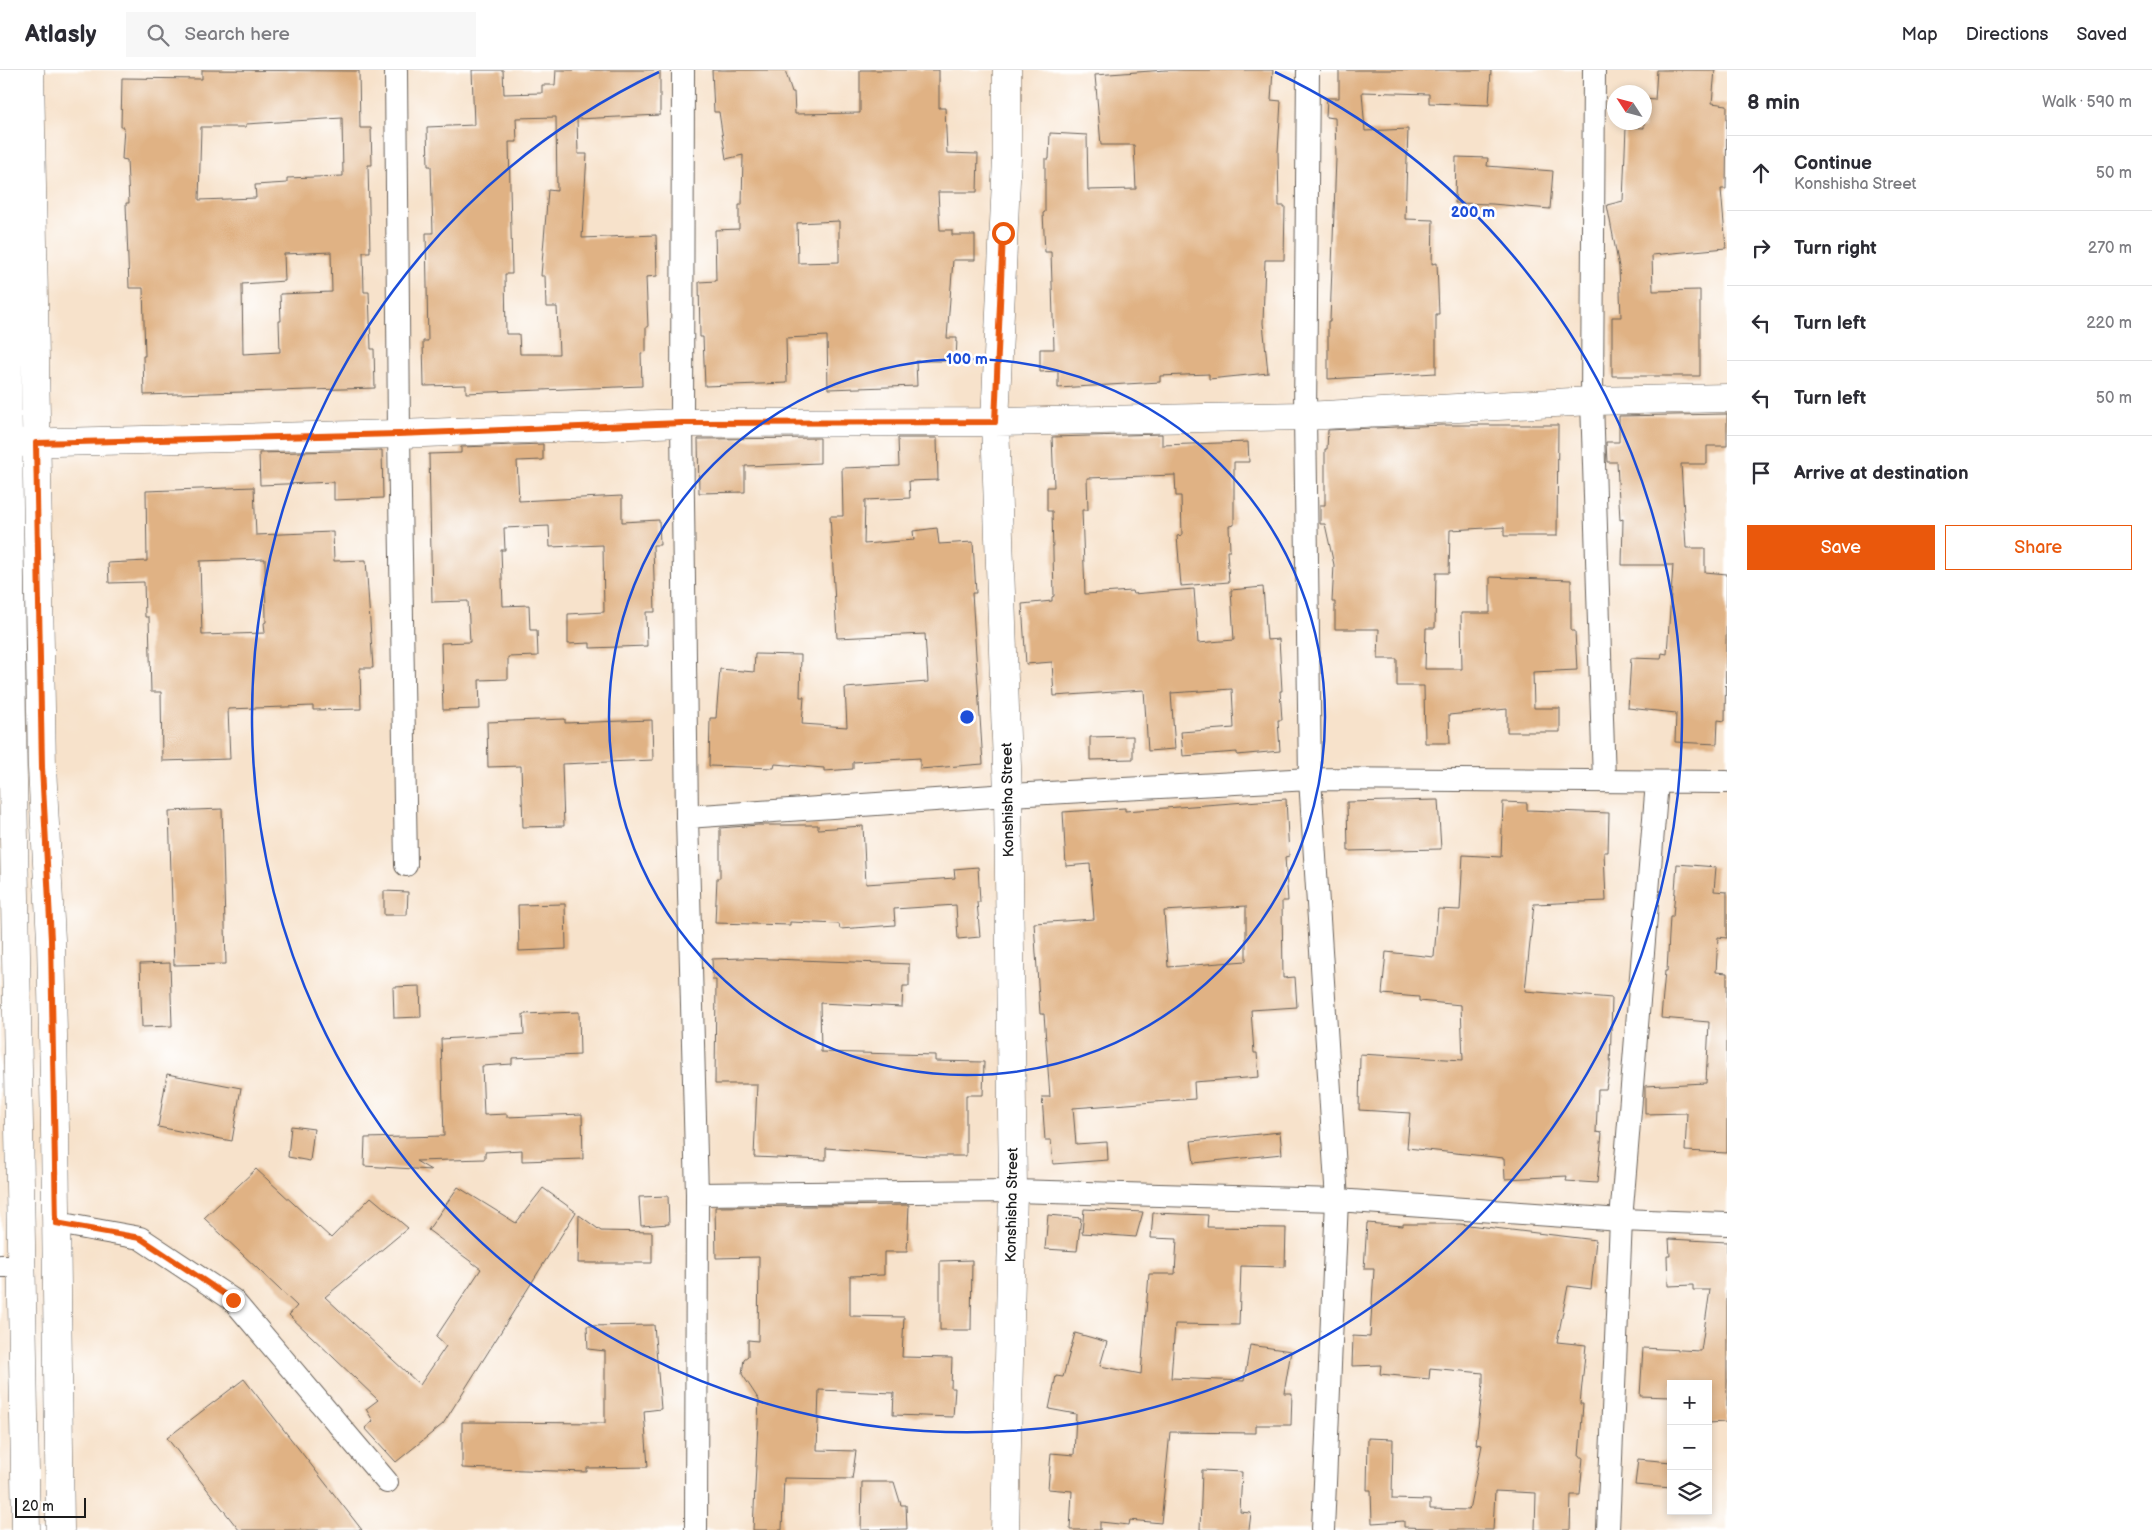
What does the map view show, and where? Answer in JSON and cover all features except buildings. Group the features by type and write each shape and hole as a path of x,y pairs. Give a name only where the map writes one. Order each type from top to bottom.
{"street":[{"path":"4,70 2,154 10,1266 26,1530"},
{"path":"30,70 42,767 51,940 60,1530"},
{"path":"396,70 398,434 406,865"},
{"path":"683,70 682,423 687,818 697,1194 696,1530"},
{"name":"Konshisha Street","path":"1005,1530 1013,1191 1008,795 995,422 1007,158 1008,70"},
{"path":"1308,70 1305,416 1310,779 1337,1200 1323,1530"},
{"path":"1594,70 1592,401 1604,781"},
{"path":"4,443 398,434 682,423 995,422 1305,416 1592,401 1727,398"},
{"path":"687,818 1008,795 1310,779 1727,782"},
{"path":"1608,1530 1621,1220 1657,782"},
{"path":"697,1194 1013,1191 1337,1200 1621,1220 1727,1224"},
{"path":"56,1223 140,1238 233,1300 387,1482"}],"route":[{"path":"233,1300 140,1238 56,1223 51,940 42,767 36,443 398,434 682,423 995,422 1003,233"}]}
